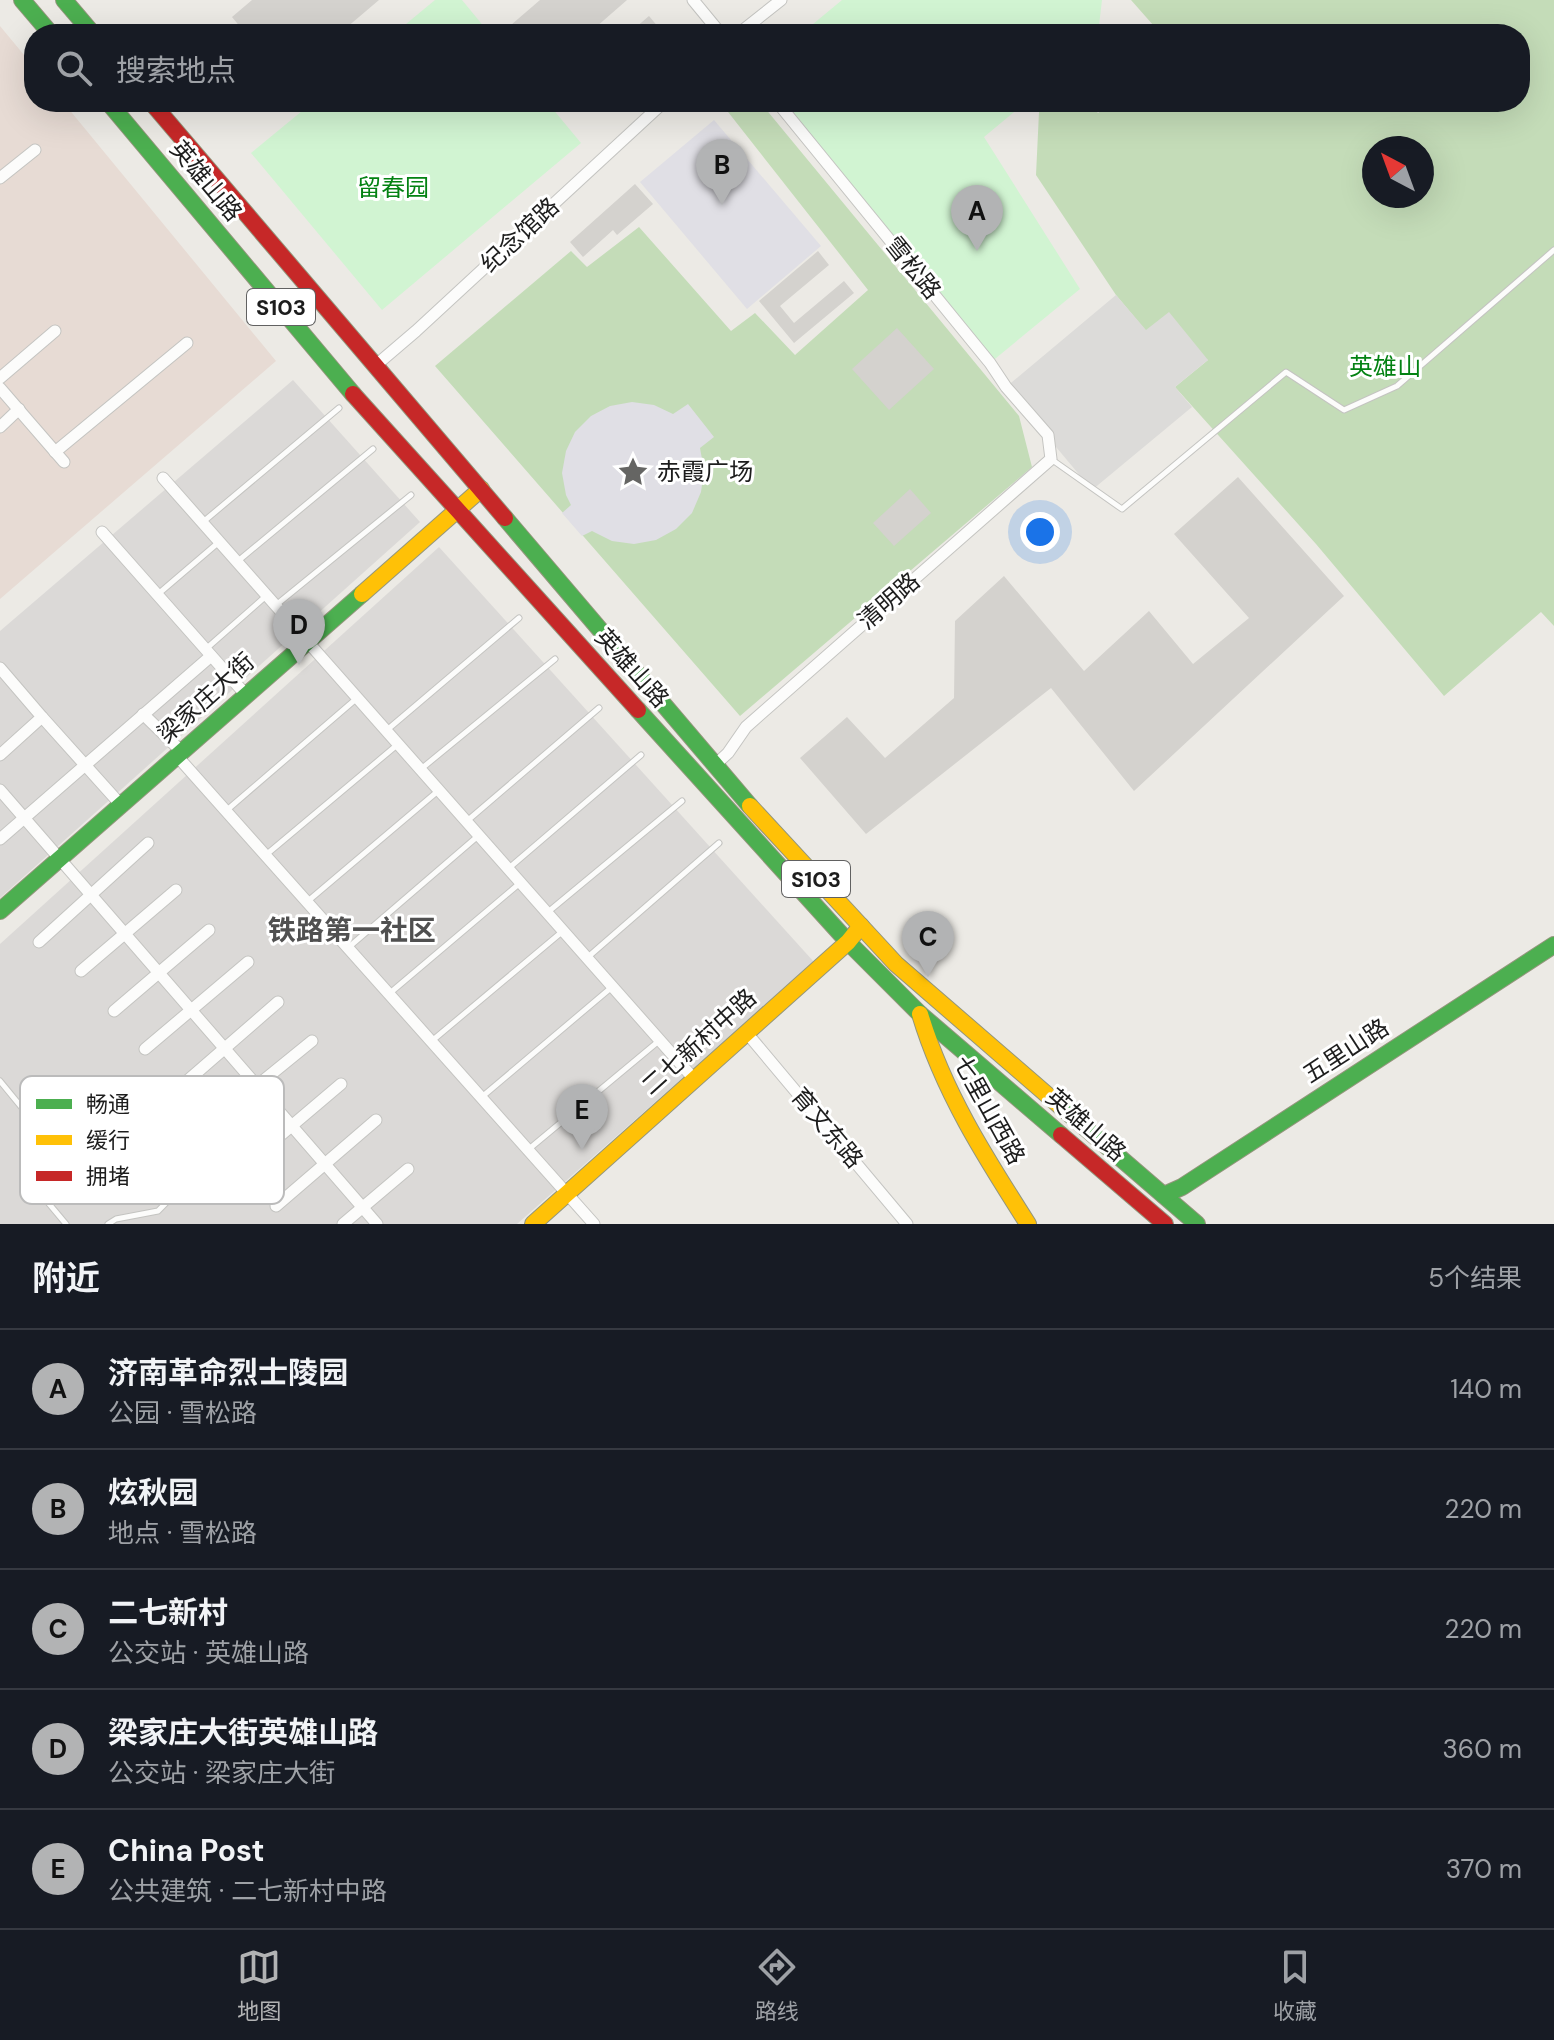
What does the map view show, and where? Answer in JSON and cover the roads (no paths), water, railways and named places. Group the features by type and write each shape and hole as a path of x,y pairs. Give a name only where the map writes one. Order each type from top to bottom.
{"main road":[{"path":"22,0 42,24"},
{"path":"64,0 84,24"},
{"name":"英雄山路","path":"116,112 378,423 848,942 920,1014 1165,1224"},
{"name":"英雄山路","path":"159,112 773,833 896,964 1197,1224"},
{"name":"梁家庄大街","path":"0,911 481,489"},
{"name":"二七新村中路","path":"533,1224 848,942 861,926"},
{"name":"五里山路","path":"1164,1195 1182,1187 1494,981 1554,945"},
{"name":"七里山西路","path":"920,1014 928,1043 955,1106 1028,1224"}],"street":[{"path":"693,0 713,24"},
{"path":"751,24 781,0"},
{"name":"纪念馆路","path":"375,366 653,112"},
{"name":"雪松路","path":"785,112 1048,435 1051,459"},
{"path":"0,178 35,150"},
{"path":"0,378 55,331"},
{"path":"55,452 187,343"},
{"path":"0,388 64,462"},
{"path":"0,427 19,409"},
{"name":"清明路","path":"715,765 728,753 746,727 1051,459"},
{"path":"163,478 694,1079"},
{"path":"102,532 246,695"},
{"path":"0,839 143,714 208,652"},
{"path":"0,668 121,805"},
{"path":"143,714 594,1224"},
{"path":"0,755 42,717"},
{"path":"0,790 248,1076"},
{"path":"39,942 148,843"},
{"path":"81,971 176,890"},
{"path":"114,1011 209,930"},
{"path":"145,1049 248,962"},
{"path":"193,1076 278,1002"},
{"name":"育文东路","path":"746,1032 907,1224"},
{"path":"269,1076 312,1041"},
{"path":"284,1133 341,1084"},
{"path":"284,1117 377,1224"},
{"path":"284,1199 376,1120"},
{"path":"343,1224 408,1169"}],"lane":[{"path":"1051,459 1122,509 1286,372 1344,410 1397,386 1554,250"},
{"path":"203,523 339,408"},
{"path":"237,562 373,449"},
{"path":"275,605 411,495"},
{"path":"157,595 219,542"},
{"path":"208,652 267,595"},
{"path":"386,731 519,618"},
{"path":"420,769 555,659"},
{"path":"226,810 357,698"},
{"path":"466,821 599,708"},
{"path":"266,855 398,744"},
{"path":"508,869 641,755"},
{"path":"308,901 439,790"},
{"path":"547,913 682,801"},
{"path":"349,947 479,835"},
{"path":"587,958 719,843"},
{"path":"389,993 521,883"},
{"path":"432,1041 563,931"},
{"path":"482,1097 613,987"},
{"path":"528,1150 660,1040"},
{"path":"0,1081 20,1105"},
{"path":"49,1204 66,1224"},
{"path":"108,1224 116,1219 158,1211 165,1204"}],"place":[{"name":"炫秋园","path":"722,205"},
{"name":"济南革命烈士陵园","path":"977,251"},
{"name":"赤霞广场","path":"633,472"},
{"name":"梁家庄大街英雄山路","path":"299,665"},
{"name":"二七新村","path":"928,977"},
{"name":"China Post","path":"582,1150"}],"district":[{"name":"铁路第一社区","path":"352,930"}],"park label":[{"name":"留春园","path":"393,188"},
{"name":"英雄山","path":"1385,367"}]}
